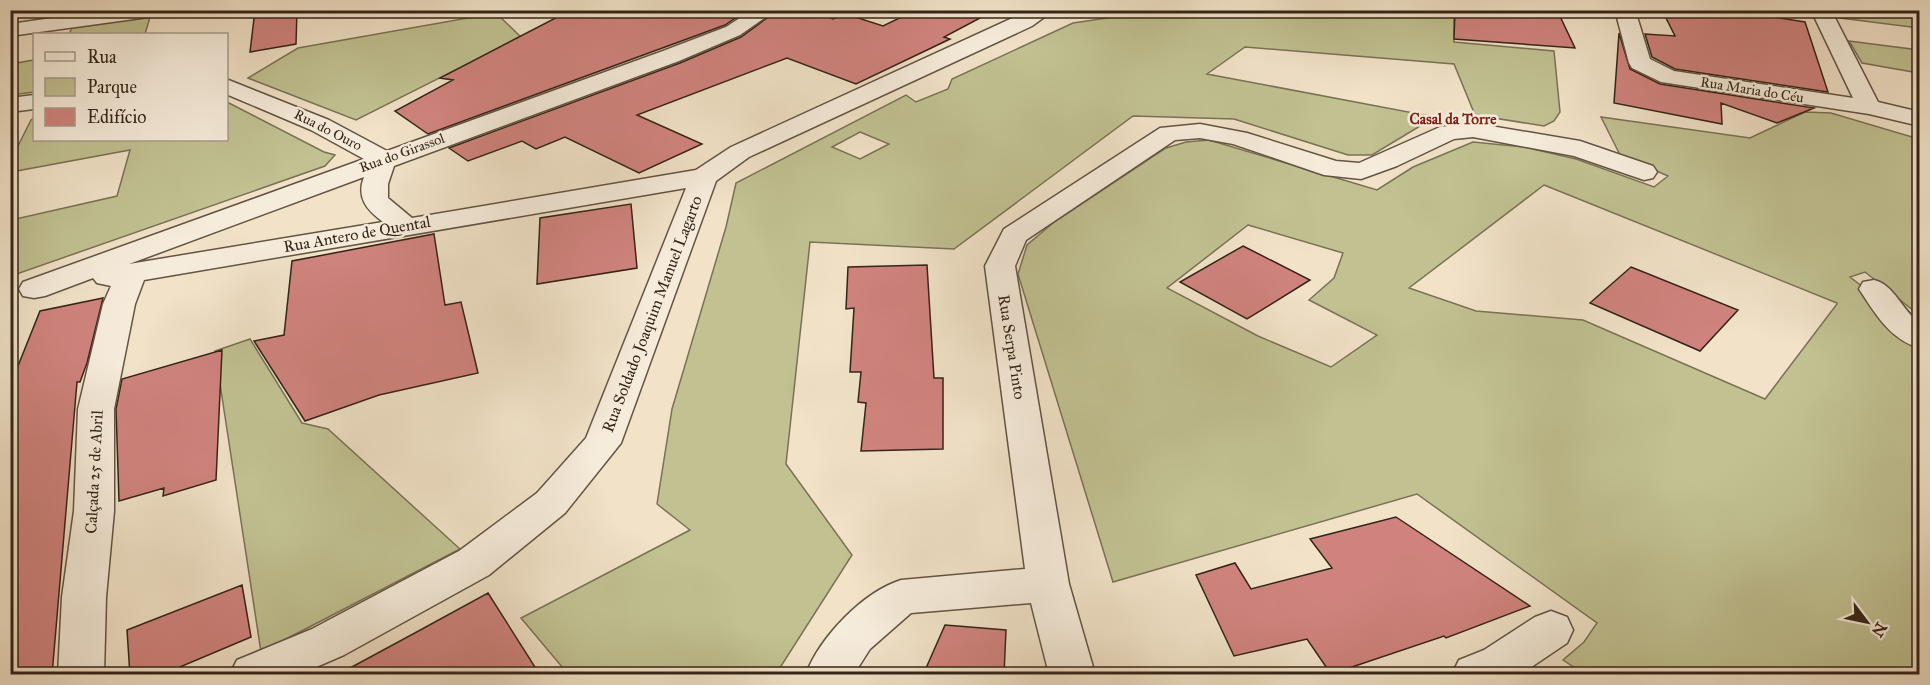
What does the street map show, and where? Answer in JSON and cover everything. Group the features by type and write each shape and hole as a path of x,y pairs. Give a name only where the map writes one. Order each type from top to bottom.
{"street":[{"path":"10,30 156,10"},
{"name":"Rua do Girassol","path":"22,291 671,56 733,31 767,10"},
{"name":"Rua Soldado Joaquim Manuel Lagarto","path":"254,675 328,642 474,563 551,502 602,443 704,177 740,152 1025,22 1045,10"},
{"path":"1821,10 1869,108"},
{"name":"Rua Maria do Céu","path":"1622,12 1640,63 1669,77 1869,108 1920,119"},
{"name":"Rua do Ouro","path":"228,87 320,125 384,160"},
{"name":"Rua Serpa Pinto","path":"1072,675 1048,584 1000,266 1014,235 1169,133 1200,131 1238,138 1333,169 1361,171 1449,132 1473,130 1580,149 1644,172"},
{"path":"384,160 372,189 376,204 405,226"},
{"name":"Rua Antero de Quental","path":"22,291 704,177"},
{"name":"Calçada 25 de Abril","path":"81,675 84,597 94,512 96,409 119,304 131,274"},
{"path":"1874,289 1900,324 1920,338"},
{"path":"829,675 854,636 901,597 1048,584"},
{"path":"1496,671 1551,630"}],"green space":[{"path":"1162,10 1454,11 1454,42 1554,51 1560,112 1554,121 1544,126 1475,115 1454,64 1245,47 1207,74 1435,117 1372,155 1348,155 1234,119 1133,116 954,249 810,242 786,464 852,555 776,674 568,674 521,618 690,530 657,504 672,409 726,227 736,183 906,95 916,102 948,89 952,79 1073,23","holes":["860,132 889,144 860,159 832,147"]},
{"path":"1836,11 1915,11 1919,19 1919,28 1840,18"},
{"path":"496,13 521,37 356,120 248,78 298,48"},
{"path":"150,17 145,33 70,33 72,28"},
{"path":"1849,41 1919,50 1919,73 1862,63"},
{"path":"33,60 33,92 11,95 11,64"},
{"path":"228,103 324,152 335,155 325,166 11,276 11,220 117,196 130,150 11,172 11,160 33,119 33,141 228,141"},
{"path":"1805,112 1831,113 1919,139 1919,315 1865,272 1850,277 1919,330 1920,659 1913,674 1584,674 1563,660 1584,642 1597,623 1417,494 1113,582 1018,274 1027,245 1053,223 1166,148 1186,142 1209,140 1377,190 1413,167 1473,142 1524,147 1576,159 1654,187 1668,176 1620,155 1601,117 1750,138","holes":["1544,185 1837,303 1837,304 1765,399 1583,320 1476,311 1409,288","1248,225 1343,253 1334,278 1309,300 1377,335 1331,367 1258,336 1167,288"]},
{"path":"250,339 302,423 328,429 460,549 261,652 215,351"}],"building":[{"path":"255,10 297,10 296,44 250,52"},
{"path":"571,10 747,10 725,25 428,134 395,111 453,80 440,78"},
{"path":"778,10 808,10 833,19 846,14 883,26 916,10 995,10 944,37 950,39 856,84 787,58 637,115 702,144 639,173 565,137 536,149 522,141 468,161 449,148 680,63 741,37"},
{"path":"1455,10 1557,10 1575,48 1454,39"},
{"path":"1662,10 1728,10 1805,22 1828,92 1675,69 1652,57 1645,34 1675,36"},
{"path":"1619,33 1630,69 1660,84 1814,108 1777,123 1721,103 1722,124 1614,103"},
{"path":"631,204 637,268 537,284 540,218"},
{"path":"434,234 445,305 461,302 478,373 379,395 305,421 254,341 284,335 292,261"},
{"path":"1243,246 1310,280 1247,319 1180,282"},
{"path":"927,265 934,378 943,378 943,449 861,451 866,403 858,402 861,372 850,372 854,308 846,309 848,267"},
{"path":"1631,267 1738,310 1700,351 1590,303"},
{"path":"103,298 87,363 80,382 77,382 52,675 10,675 10,386 40,311"},
{"path":"222,350 216,480 163,496 164,488 119,501 116,409 122,379"},
{"path":"1396,517 1530,606 1446,638 1444,636 1331,674 1307,639 1234,656 1196,575 1235,563 1251,589 1332,568 1310,539"},
{"path":"242,585 251,637 161,675 130,675 127,630"},
{"path":"488,593 540,675 337,675 413,634"},
{"path":"945,625 1006,630 1004,675 923,675"}],"district":[{"name":"Casal da Torre","path":"1453,119"}]}
